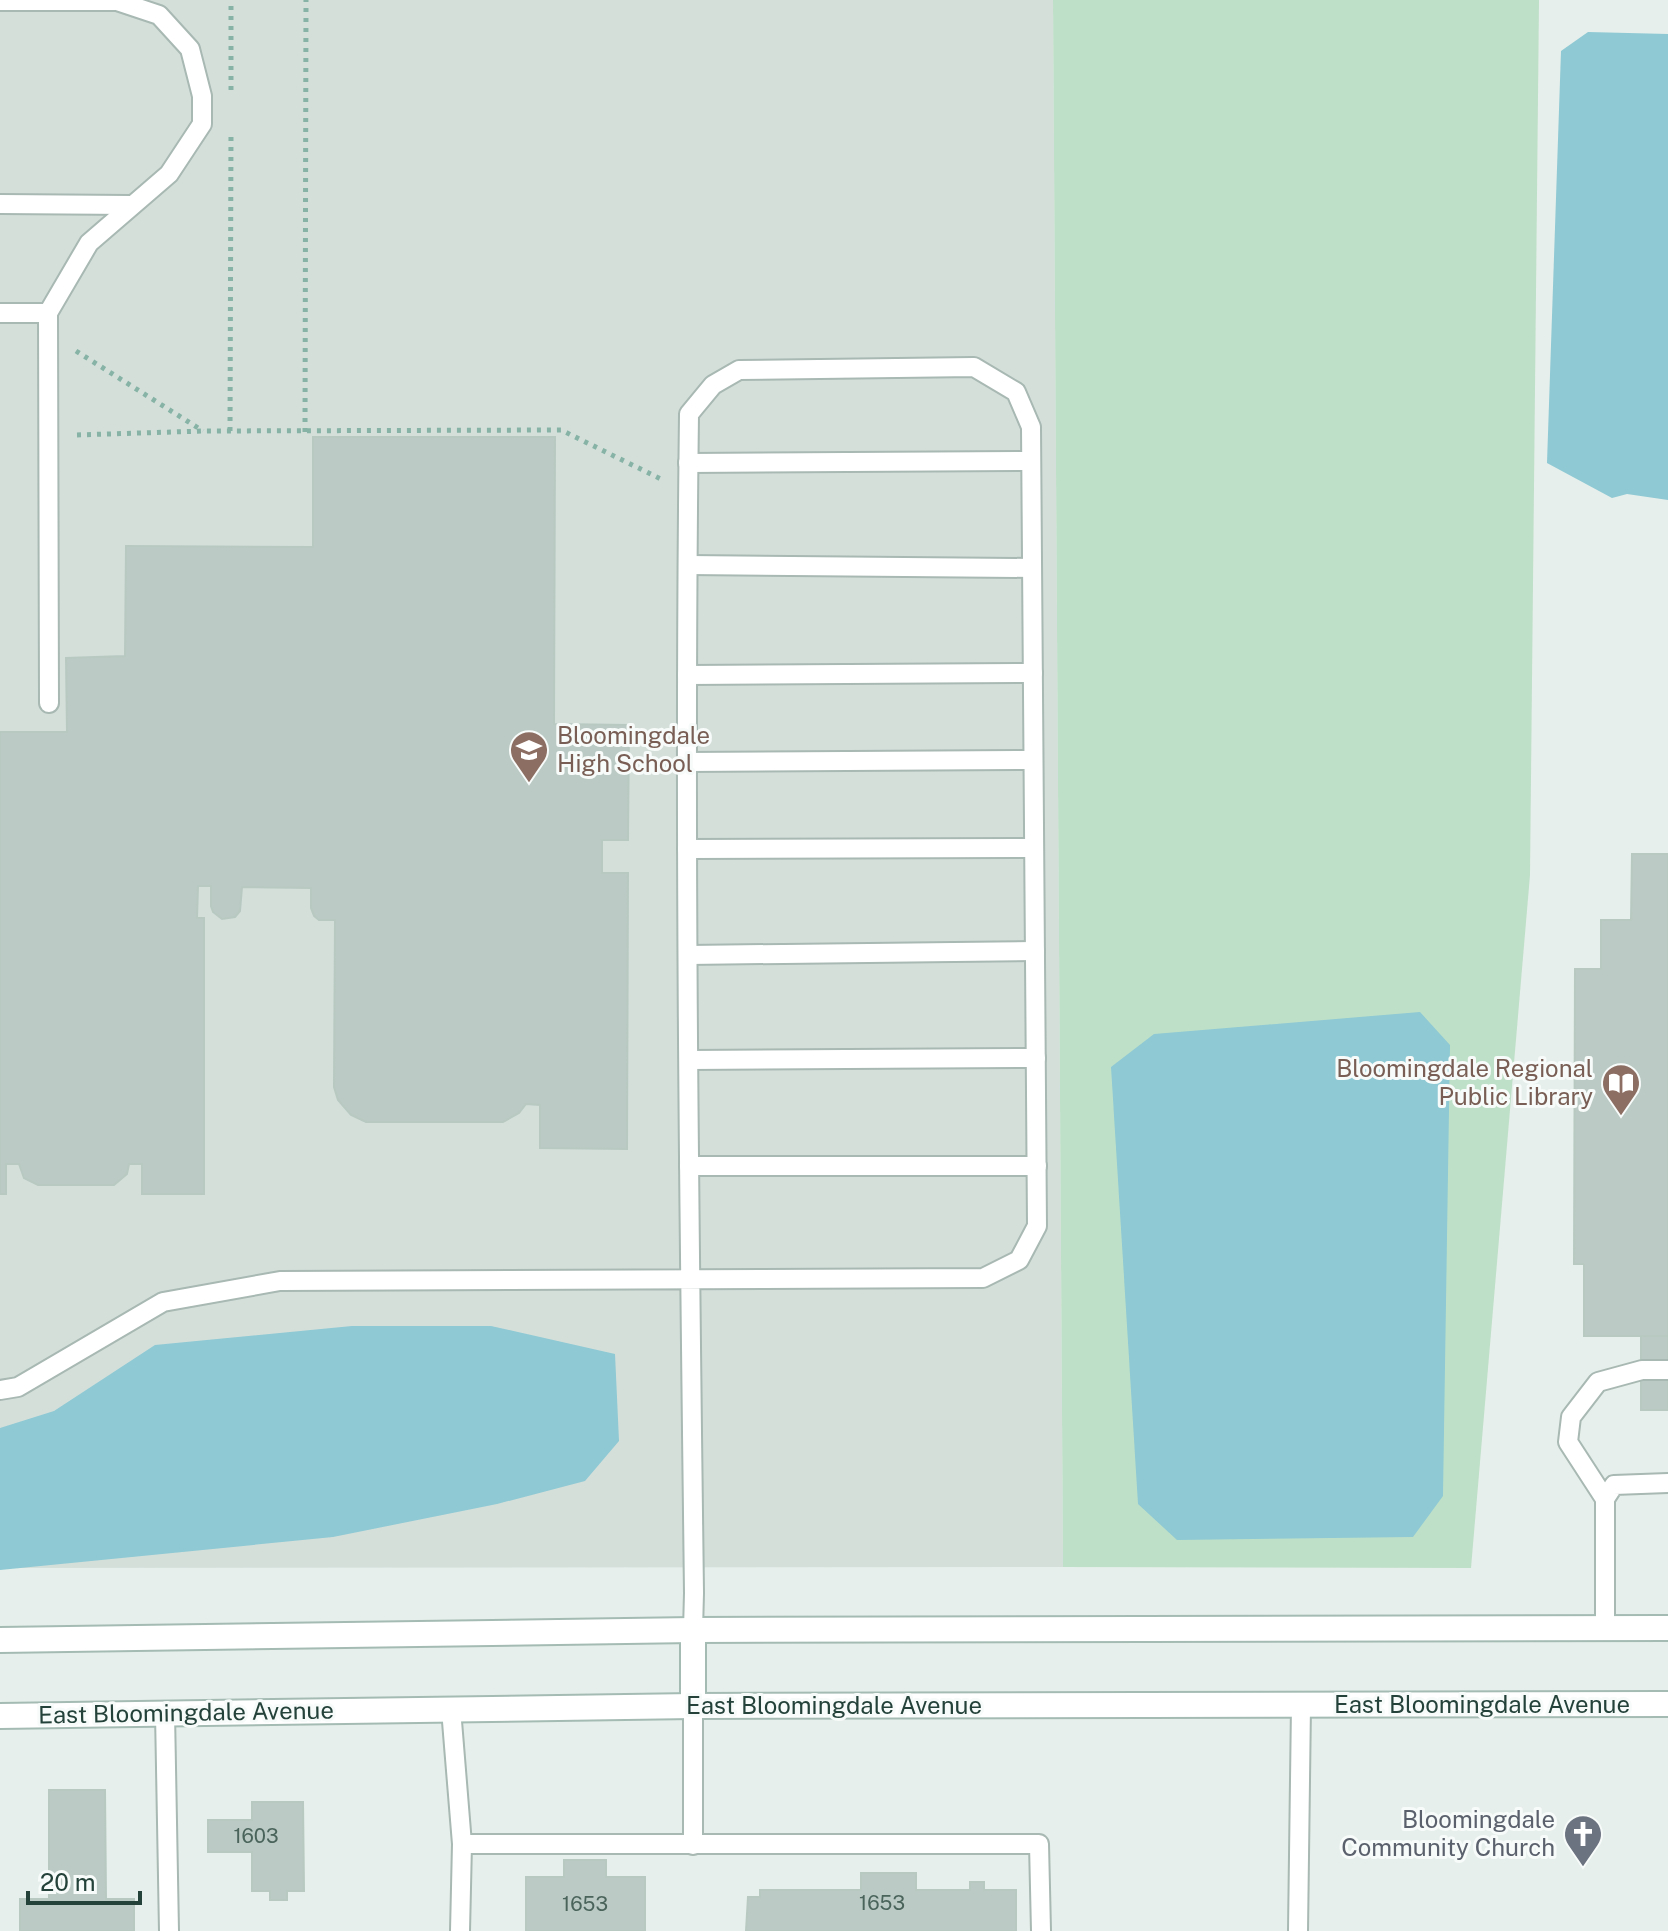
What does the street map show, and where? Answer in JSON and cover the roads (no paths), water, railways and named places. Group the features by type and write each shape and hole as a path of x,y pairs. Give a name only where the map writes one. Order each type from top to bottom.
{"main road":[{"path":"0,1640 693,1630 1668,1628"},
{"path":"693,1630 693,1706"},
{"name":"East Bloomingdale Avenue","path":"0,1716 693,1706 1668,1704"}],"lane":[{"path":"0,1 117,1 159,15 190,49 202,96 202,124 169,174 89,243 48,313 49,703"},
{"path":"0,204 131,205"},
{"path":"0,313 48,313"},
{"path":"0,1390 18,1387 163,1302 280,1281 690,1277 983,1278 1019,1260 1037,1226 1031,427 1016,392 974,367 739,370 713,385 689,414 686,762 689,1060 689,1166 690,1277 693,1630"},
{"path":"688,463 1031,461"},
{"path":"688,565 1032,568"},
{"path":"687,675 1033,673"},
{"path":"686,762 1033,760"},
{"path":"687,849 1034,848"},
{"path":"688,955 1035,951"},
{"path":"689,1060 1036,1058"},
{"path":"689,1166 1037,1166"},
{"path":"1605,1499 1568,1442 1571,1417 1598,1382 1642,1370 1668,1370"},
{"path":"1605,1628 1605,1499 1614,1485 1668,1483"},
{"path":"1298,1931 1301,1705"},
{"path":"693,1706 693,1845"},
{"path":"451,1709 462,1844 460,1931"},
{"path":"165,1713 169,1931"},
{"path":"462,1844 1039,1844 1041,1931"}],"water":[{"path":"1588,32 1668,34 1668,500 1627,494 1612,498 1547,463 1561,51"},
{"path":"1420,1012 1450,1045 1443,1496 1413,1537 1177,1540 1138,1504 1111,1067 1154,1034"},
{"path":"352,1326 491,1326 615,1354 619,1441 585,1481 497,1504 333,1537 0,1570 0,1428 54,1411 155,1345"}],"place":[{"name":"Bloomingdale High School","path":"529,784"},
{"name":"Bloomingdale Regional Public Library","path":"1621,1117"},
{"name":"Bloomingdale Community Church","path":"1583,1868"}]}
